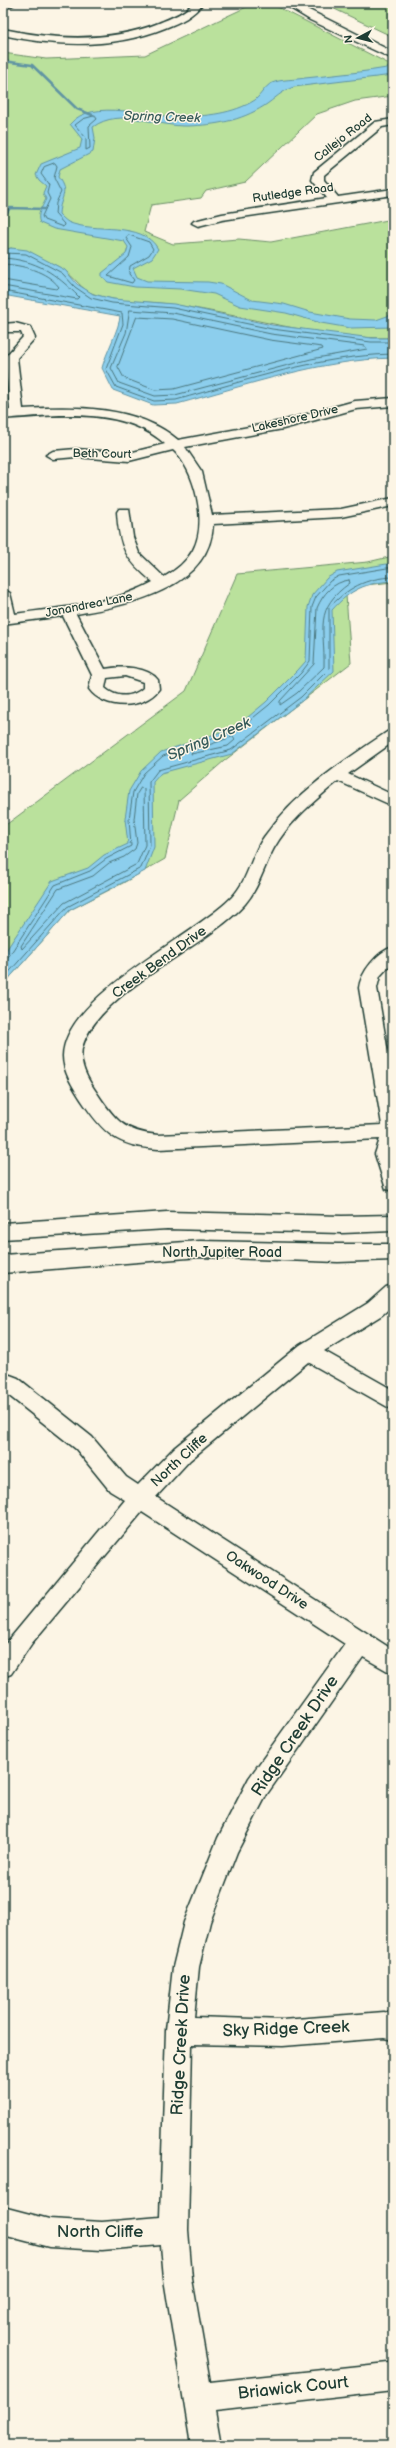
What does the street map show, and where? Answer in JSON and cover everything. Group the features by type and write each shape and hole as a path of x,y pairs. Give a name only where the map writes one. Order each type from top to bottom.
{"main road":[{"path":"287,3 393,56"},
{"path":"310,3 393,44"},
{"name":"North Jupiter Road","path":"3,1231 168,1220 350,1225 393,1223"},
{"name":"North Jupiter Road","path":"3,1264 200,1250 338,1253 393,1252"}],"street":[{"path":"3,4 10,3"},
{"path":"3,32 55,39 97,41 124,38 144,34 185,16 198,3"},
{"name":"Callejo Road","path":"335,200 316,177 318,174 379,124 393,122"},
{"name":"Rutledge Road","path":"198,223 222,217 393,192"},
{"path":"3,328 15,327 26,330 29,338 7,354 17,414"},
{"name":"Lakeshore Drive","path":"174,445 220,435 283,425 355,405 393,402"},
{"name":"Jonandrea Lane","path":"3,415 65,412 112,416 142,425 183,452 195,472 206,520 206,540 200,552 182,571 163,583 126,598 6,620"},
{"name":"Beth Court","path":"53,455 76,453 129,457 174,445"},
{"path":"206,520 341,513 393,502"},
{"path":"124,512 127,546 135,559 163,583"},
{"path":"3,593 6,620"},
{"path":"67,610 100,675"},
{"name":"Creek Bend Drive","path":"392,1132 136,1141 121,1135 110,1126 77,1078 72,1049 77,1037 98,1008 147,968 215,922 239,900 253,880 269,842 285,821 319,789 393,735"},
{"path":"338,775 393,801"},
{"path":"393,953 386,958 369,982 370,1008 392,1132 385,1154 393,1184"},
{"name":"North Cliffe","path":"3,1666 24,1636 140,1498 182,1454 307,1352 375,1309 393,1293"},
{"path":"307,1352 393,1401"},
{"name":"Oakwood Drive","path":"10,1384 84,1443 118,1484 393,1663"},
{"name":"Ridge Creek Drive","path":"206,2445 178,2278 174,2230 178,2030 186,1968 197,1922 227,1847 258,1786 361,1642"},
{"name":"Sky Ridge Creek","path":"178,2030 283,2033 384,2025 393,2027"},
{"name":"North Cliffe","path":"3,2221 49,2233 102,2236 174,2230"},
{"name":"Briawick Court","path":"198,2398 388,2378"}],"green space":[{"path":"255,3 270,3 393,66 393,96 355,101 317,114 245,182 206,191 201,198 151,205 144,232 173,244 239,239 271,242 393,219 393,338 338,335 175,305 124,301 104,297 85,290 68,273 51,263 11,248 3,250 3,53 46,59 145,55"},
{"path":"322,3 393,3 393,37 389,35"},
{"path":"393,556 393,582 365,585 346,595 351,663 224,761 179,800 165,859 123,883 70,910 3,985 3,827 186,691 237,574 368,562"}],"water":[{"name":"Spring Creek","path":"393,67 393,75 294,87 255,111 237,119 218,123 176,126 127,118 104,121 93,127 95,138 93,152 60,169 58,177 62,183 64,191 59,214 68,222 91,227 129,231 141,234 151,240 158,249 152,258 133,268 137,277 147,281 208,282 221,284 252,300 284,304 310,312 350,319 376,320 393,314 393,327 350,328 321,323 286,313 240,306 214,294 180,289 135,287 108,282 102,277 102,273 126,254 128,247 124,241 54,229 40,223 39,214 46,199 43,193 46,186 36,175 41,164 80,148 82,139 70,124 80,116 92,112 107,110 181,117 210,115 247,105 255,100 270,84 276,82"},
{"path":"11,248 27,250 65,270 77,284 93,294 113,299 174,304 272,325 372,338 393,338 393,358 338,363 311,368 177,404 153,405 113,390 102,368 118,327 120,316 3,295 3,250"},
{"name":"Spring Creek","path":"393,563 393,581 374,583 359,588 352,592 332,610 334,671 303,700 232,754 161,773 153,782 154,847 145,871 70,910 3,985 3,955 52,881 88,868 104,855 128,844 125,819 129,791 141,771 161,752 236,727 266,702 298,670 306,661 308,607 312,595 327,578 337,572"}],"waterway":[{"path":"3,61 32,65 77,109 95,116"},
{"path":"3,218 10,208 44,209"}]}
